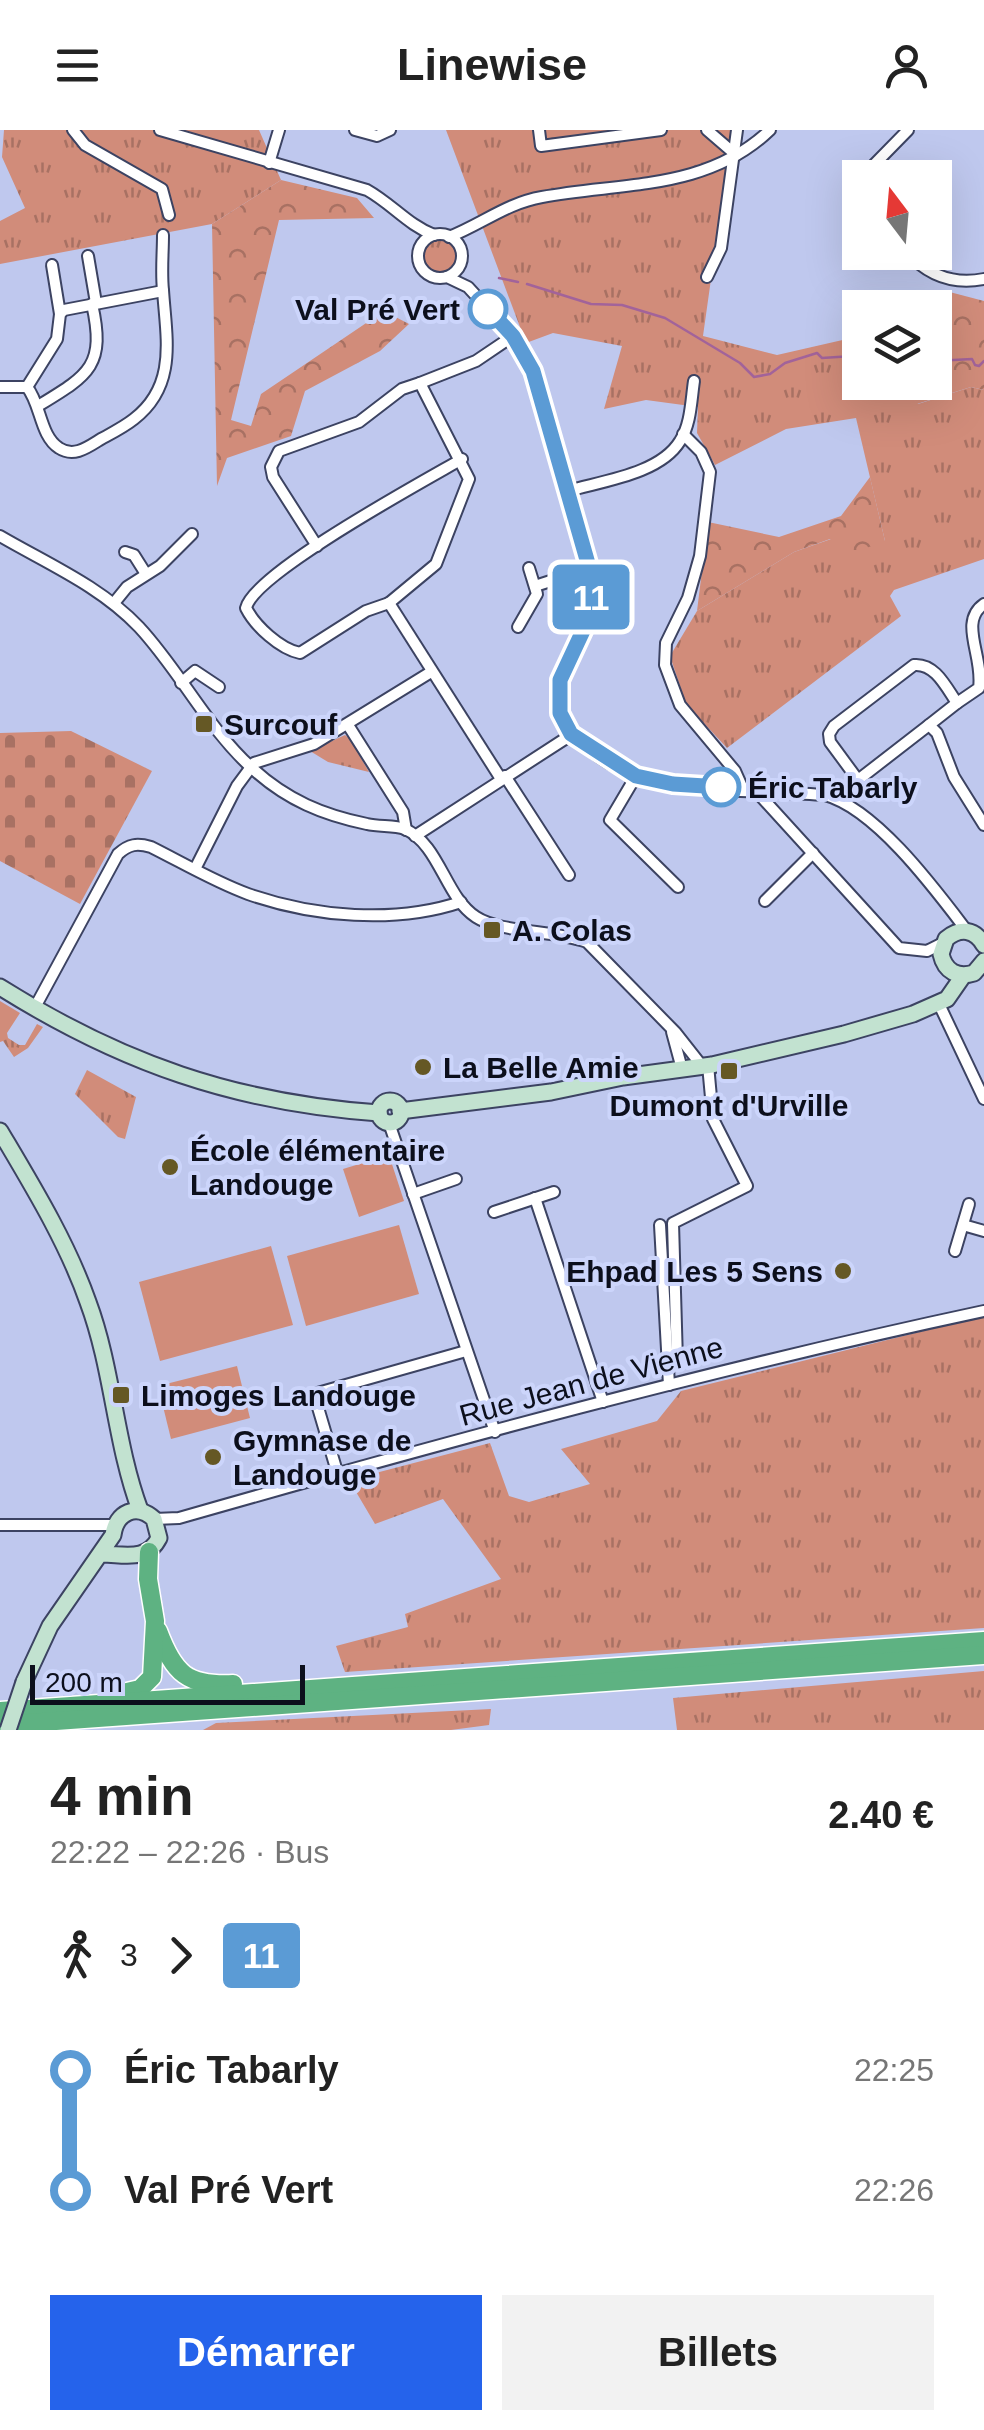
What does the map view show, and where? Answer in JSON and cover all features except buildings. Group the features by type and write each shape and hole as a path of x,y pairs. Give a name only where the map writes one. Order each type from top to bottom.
{"highway":[{"path":"0,1704 123,1694 140,1689 152,1677 155,1621 148,1579 136,1553"},
{"path":"155,1621 174,1666 196,1683 325,1682 344,1687"},
{"path":"0,1712 984,1642"},
{"path":"0,1724 984,1655"},
{"path":"189,1730 213,1717 252,1715 283,1706"},
{"path":"49,1721 83,1727 156,1725 165,1730"}],"main road":[{"path":"938,1002 947,939 967,931 984,944"},
{"path":"0,987 62,1026 134,1060 187,1078 258,1096 389,1116 705,1066 844,1034 913,1014 947,999 964,976 984,963"},
{"path":"944,964 964,976"},
{"path":"0,1131 88,1301 108,1374 129,1482 136,1553"},
{"path":"134,1523 118,1546 136,1553"},
{"path":"8,1730 24,1682 50,1626 102,1554 134,1523"},
{"path":"102,1554 136,1553"}],"street":[{"path":"73,130 86,144 162,189 170,215"},
{"path":"160,130 367,190 388,201 414,227 450,236 474,227 508,206 542,197 680,180 752,147 770,130"},
{"path":"269,163 279,130"},
{"path":"355,130 377,136 390,130"},
{"path":"538,130 540,146 661,130"},
{"path":"707,130 736,155"},
{"path":"707,277 720,248 737,130"},
{"path":"879,160 908,130"},
{"path":"414,227 418,262 426,274 447,277 468,287 513,336 533,371 593,581 588,620 566,662 558,698 560,713 571,734 636,776 673,784 825,795 843,800 870,820 948,904 967,931"},
{"path":"447,277 461,260 474,227"},
{"path":"419,250 434,235"},
{"path":"27,387 50,440 69,452 81,451 134,420 149,404 166,369 168,326 162,291 162,236"},
{"path":"450,236 458,244 468,287"},
{"path":"38,406 74,384 93,361 100,340 88,256"},
{"path":"27,387 56,339 60,314 52,265"},
{"path":"927,270 942,279 968,282 984,278"},
{"path":"60,314 64,310 162,291"},
{"path":"318,546 272,477 270,467 279,451 358,422 402,389 476,361 513,336"},
{"path":"568,491 649,466 665,457 680,443 689,420 694,380"},
{"path":"420,383 462,460 469,478 436,564 389,603 366,611 300,653 284,646 250,616 248,601 264,584 346,524 462,460"},
{"path":"0,387 27,387"},
{"path":"683,434 701,452 710,472 700,556 688,598 666,643 665,665 680,704 749,790 899,948 927,951 944,964"},
{"path":"114,603 127,587 160,566 192,534"},
{"path":"0,536 114,603 142,631 250,767 290,798 325,814 410,833 571,734"},
{"path":"125,552 134,556 146,574"},
{"path":"518,627 537,594 529,568"},
{"path":"535,586 591,568"},
{"path":"389,603 431,672 569,875"},
{"path":"843,800 858,780 957,703 982,689 982,670 971,621 974,612 984,604"},
{"path":"858,780 830,742 834,726 914,665 931,668 957,703"},
{"path":"181,683 194,670 220,687"},
{"path":"195,869 254,763 314,744 431,672"},
{"path":"348,725 403,812 410,833 460,902 476,917 491,923 568,935 586,942 705,1066 712,1119 747,1186 673,1223 677,1361 668,1360"},
{"path":"929,725 937,733 954,777 984,825"},
{"path":"636,776 610,820 678,888"},
{"path":"34,1009 118,854 127,846 139,844 245,893 286,906 370,915 434,911 460,902"},
{"path":"765,902 812,853"},
{"path":"927,951 947,939 955,916"},
{"path":"938,1002 984,1100"},
{"path":"670,1026 682,1069"},
{"path":"389,1116 495,1432"},
{"path":"413,1194 456,1179"},
{"path":"494,1212 554,1192"},
{"path":"535,1198 603,1402"},
{"path":"955,1251 969,1204"},
{"path":"660,1225 669,1386"},
{"path":"963,1225 984,1231"},
{"name":"Rue Jean de Vienne","path":"134,1523 179,1518 603,1402 849,1340 984,1311"},
{"path":"338,1474 314,1394 466,1352"},
{"path":"0,1525 134,1523"}],"green space":[{"path":"4,130 259,130 281,180 212,224 0,264 0,221 25,208 2,157"},
{"path":"446,130 732,130 703,336 777,355 842,340 842,400 915,400 918,404 952,400 952,393 971,387 984,390 984,559 894,590 890,596 901,616 727,748 686,704 670,656 697,611 794,552 831,539 885,541 856,418 786,429 715,465 697,433 698,407 646,400 604,409 622,346 553,333 526,343"},
{"path":"281,180 357,198 374,218 279,220 231,420 251,426 261,394 384,311 409,324 380,351 305,391 291,436 227,458 217,486 212,224"},
{"path":"440,239 452,244 457,256 452,268 440,273 428,268 423,256 428,244"},
{"path":"952,293 984,301 984,390 971,387 952,393"},
{"path":"870,477 885,541 853,553 830,539 794,552 697,611 708,522 779,537 841,516"},
{"path":"71,731 152,771 80,904 0,861 0,733"},
{"path":"345,735 369,772 328,762 310,751"},
{"path":"0,1001 20,1013 7,1033 19,1045 25,1045 37,1024 43,1027 28,1048 14,1057 0,1042"},
{"path":"87,1070 136,1097 125,1139 118,1137 75,1094"},
{"path":"389,1155 404,1201 359,1217 343,1169"},
{"path":"399,1225 419,1294 306,1326 287,1256"},
{"path":"271,1246 293,1325 160,1361 139,1282"},
{"path":"984,1316 984,1628 345,1672 336,1646 408,1627 405,1614 501,1579 443,1499 375,1524 349,1480 490,1443 509,1496 529,1502 590,1484 561,1449 657,1421 681,1391"},
{"path":"237,1366 250,1418 171,1439 158,1386"},
{"path":"984,1671 984,1730 677,1730 673,1698"},
{"path":"491,1709 489,1725 451,1730 203,1730 216,1723"}],"waterway":[{"path":"499,278 518,282"},
{"path":"527,284 591,304 622,305 665,318 740,363 754,377 817,353 822,358 842,357"},
{"path":"952,360 972,359 979,366 984,361"}],"bus line":[{"name":"11","path":"488,309 513,336 533,371 591,568 588,620 560,680 560,713 571,734 636,776 673,784 721,787"}],"place":[{"name":"Val Pré Vert","path":"488,309"},
{"name":"Surcouf","path":"204,724"},
{"name":"Éric Tabarly","path":"721,787"},
{"name":"A. Colas","path":"492,930"},
{"name":"La Belle Amie","path":"423,1067"},
{"name":"Dumont d'Urville","path":"729,1071"},
{"name":"École élémentaire Landouge","path":"170,1167"},
{"name":"Ehpad Les 5 Sens","path":"843,1271"},
{"name":"Limoges Landouge","path":"121,1395"},
{"name":"Gymnase de Landouge","path":"213,1457"}]}
